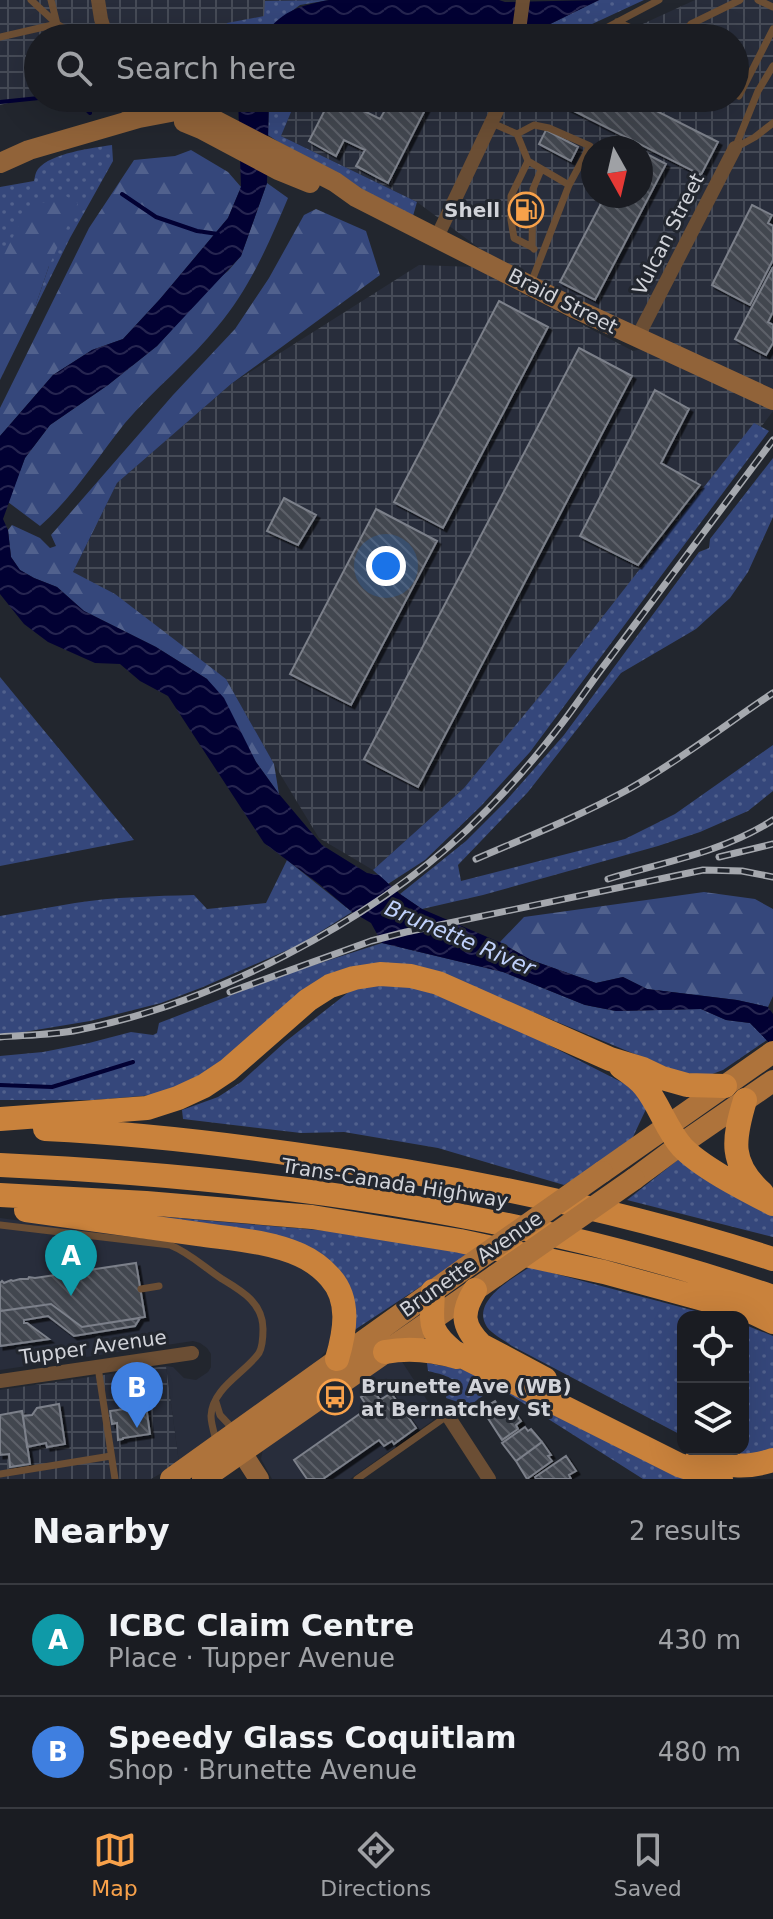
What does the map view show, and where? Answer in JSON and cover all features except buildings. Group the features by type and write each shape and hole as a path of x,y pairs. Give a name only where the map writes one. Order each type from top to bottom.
{"highway":[{"path":"0,1119 147,1108 178,1098 228,1070 308,1000 330,986 380,974 411,976 438,983 610,1059 662,1078 687,1085 725,1086"},
{"path":"610,1059 646,1088 674,1136 692,1156 773,1204"},
{"path":"745,1100 735,1138 737,1154 750,1181 773,1204"},
{"name":"Trans-Canada Highway","path":"0,1128 185,1140 418,1172 610,1213 773,1259"},
{"name":"Trans-Canada Highway","path":"0,1165 89,1170 325,1194 494,1222 632,1253 773,1297"},
{"path":"0,1195 312,1217 460,1241 604,1272 754,1313 773,1322"},
{"path":"0,1207 257,1243 300,1255 331,1278 343,1302 344,1327 337,1359"},
{"path":"469,1280 466,1325 481,1345 677,1445"},
{"path":"433,1291 432,1326 436,1336 454,1352 679,1465 721,1479"},
{"path":"385,1352 427,1350 466,1359"},
{"path":"699,1455 739,1467 773,1460"}],"main road":[{"name":"Brunette Avenue","path":"203,1479 232,1442 337,1359 433,1291 495,1276 634,1179 725,1086 764,1058"},
{"name":"Brunette Avenue","path":"171,1479 385,1352 432,1320 469,1280 602,1172 745,1100 773,1082"}],"street":[{"path":"98,0 103,24"},
{"path":"520,24 523,0"},
{"path":"129,112 131,120"},
{"name":"Braid Street","path":"29,150 131,120 170,112"},
{"name":"Braid Street","path":"186,112 197,113 224,133 275,160 335,182 356,197 637,338 773,400"},
{"path":"437,237 497,112"},
{"name":"Vulcan Street","path":"637,338 735,148"},
{"path":"0,152 29,150"},
{"path":"0,163 29,150"},
{"name":"Tupper Avenue","path":"0,1381 192,1353"},
{"path":"448,1416 489,1479"},
{"path":"232,1442 259,1479"}],"lane":[{"path":"31,0 57,24"},
{"path":"51,0 57,24"},
{"path":"613,24 659,0"},
{"path":"691,24 740,0"},
{"path":"758,0 773,7"},
{"path":"617,22 622,24"},
{"path":"749,76 773,29"},
{"path":"0,37 24,32"},
{"path":"735,148 758,91 773,66"},
{"path":"492,123 517,134 528,161 569,185"},
{"path":"735,148 773,123"},
{"path":"517,134 534,125 549,128 590,146 569,185 530,285"},
{"path":"528,161 511,196 511,220 514,238 543,254"},
{"path":"532,247 533,189 541,170"},
{"path":"0,1225 170,1245 244,1293 259,1308 264,1339 260,1352 220,1393 211,1415 232,1442"},
{"path":"141,1289 159,1286"},
{"path":"98,1367 115,1479"},
{"path":"216,1402 232,1442"},
{"path":"357,1479 370,1475 448,1416"},
{"path":"0,1474 111,1456"}],"shaded area":[{"path":"0,0 317,0 295,3 271,24 24,24 24,99 0,105"},
{"path":"695,0 773,0 773,411 735,462 464,788 373,870 319,838 226,679 73,572 117,483 231,384 419,265 474,267 633,351 664,344 483,251 417,202 281,136 291,112 749,112 749,24 643,24"},
{"path":"0,1218 213,1246 288,1260 322,1283 335,1311 331,1340 314,1365 179,1463 166,1366 173,1367 184,1378 196,1380 211,1367 211,1354 207,1348 193,1341 0,1370"},
{"path":"399,1357 436,1414 432,1421 350,1479 272,1479 261,1459 263,1449 372,1369"},
{"path":"166,1366 179,1463 151,1479 0,1479 0,1390"}],"green space":[{"path":"329,0 300,5 274,24 227,24 264,16 265,1"},
{"path":"599,0 644,0 592,24 550,24"},
{"path":"269,112 291,112 281,136 417,202 413,216 316,167 268,135"},
{"path":"112,145 113,161 33,313 49,266 0,263 0,187 34,181 44,163 62,155"},
{"path":"191,150 228,172 241,187 228,218 123,339 92,350 53,375 0,436 0,408 89,228 134,160 175,156"},
{"path":"267,183 288,198 240,296 207,339 125,423 74,489 40,526 8,502 25,458 50,425 157,346 228,271 241,256"},
{"path":"64,195 78,203 49,266 33,313 0,380 0,263 18,227 37,205"},
{"path":"316,209 366,231 380,275 231,384 117,483 73,572 115,594 226,679 274,764 279,794 256,762 207,679 156,647 84,611 57,587 20,570 11,557 8,530 12,525 40,538 50,548 56,546 51,535 235,329 269,278 304,215"},
{"path":"754,423 769,431 530,752 481,806 425,860 388,884 373,870 464,788 561,670"},
{"path":"773,458 773,517 748,572 730,598 696,629 621,673 528,792 458,865 461,881 625,839 675,814 773,745 773,791 748,811 700,832 483,895 422,909 400,894 466,841 564,735 699,552 709,548 710,539"},
{"path":"0,677 134,840 0,866"},
{"path":"287,860 352,912 299,945 161,1003 90,1021 0,1036 0,916 90,901 149,896 194,895 207,909 266,903"},
{"path":"704,892 755,899 773,909 773,996 768,1007 647,989 623,977 596,983 531,960 500,942 524,917"},
{"path":"382,943 503,972 585,1005 616,1011 701,1009 726,1020 750,1023 767,1040 723,1070 707,1076 678,1072 463,983 380,965 211,1073 154,1095 94,1100 0,1100 0,1056 43,1052 131,1032 153,1035 157,1033 159,1023 286,974"},
{"path":"396,982 475,1007 631,1087 647,1107 632,1139 593,1169 564,1185 438,1148 344,1132 301,1133 183,1119 182,1110 218,1097 241,1082 285,1042 355,987"},
{"path":"679,1159 773,1216 773,1237 627,1200"},
{"path":"143,1215 329,1231 470,1254 353,1331 333,1269"},
{"path":"530,1267 695,1311 677,1311 677,1433 512,1346 489,1330 483,1317 484,1308 504,1284"},
{"path":"749,1326 773,1336 773,1450 749,1455"},
{"path":"427,1363 466,1370 687,1479 643,1479 496,1386 465,1409 461,1403 446,1398 447,1393 459,1388 457,1384 446,1376 428,1371"}],"water":[{"path":"329,0 599,0 550,24 274,24 291,11"},
{"name":"Brunette River","path":"238,112 269,112 267,183 241,256 157,346 50,425 25,458 3,519 8,530 11,557 20,570 57,587 84,611 156,647 207,679 224,698 256,762 322,845 367,873 379,875 422,909 499,942 531,960 596,983 623,977 647,989 768,1007 773,1014 773,1047 750,1023 726,1020 701,1009 616,1011 585,1005 503,972 382,943 371,923 352,912 264,843 168,696 140,681 120,664 95,663 48,642 24,624 0,594 0,436 53,375 92,350 123,339 228,218 241,187"}],"waterway":[{"path":"0,102 24,100"},
{"path":"122,194 156,217 197,231 218,234"},
{"path":"0,1085 52,1087 133,1062"}],"railway":[{"path":"0,1037 69,1032 129,1018 234,980 336,927 427,864 479,818 546,744 773,440"},
{"path":"476,859 629,789 773,693"},
{"path":"608,879 714,848 773,820"},
{"path":"719,857 773,844"},
{"path":"230,992 371,941 406,932 703,870 742,871 773,877"}],"place":[{"name":"Shell","path":"526,210"},
{"name":"ICBC Claim Centre","path":"71,1296"},
{"name":"Brunette Ave (WB) at Bernatchey St","path":"335,1397"},
{"name":"Speedy Glass Coquitlam","path":"137,1428"}]}
